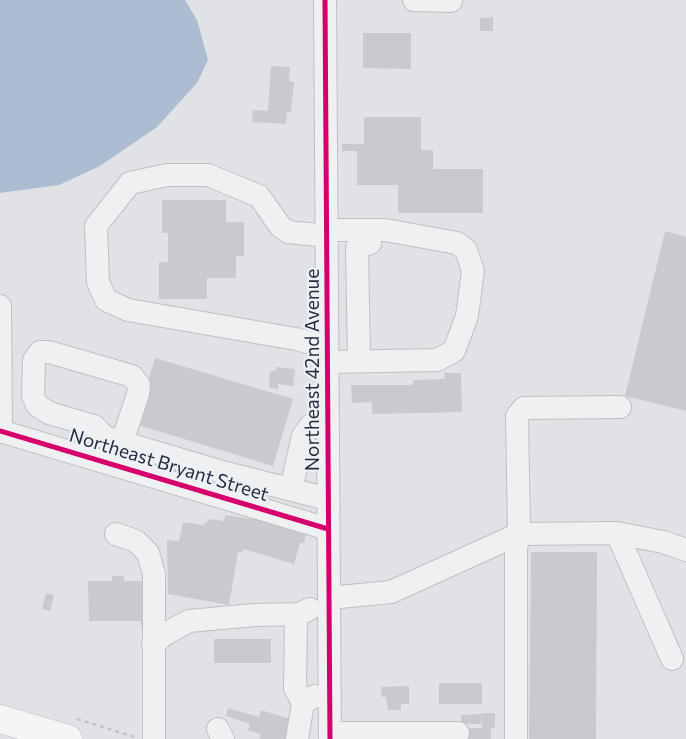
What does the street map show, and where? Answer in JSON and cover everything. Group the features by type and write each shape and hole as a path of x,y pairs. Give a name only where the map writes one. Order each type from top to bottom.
{"main road":[{"path":"0,719 68,739"}],"street":[{"name":"Northeast 42nd Avenue","path":"325,0 330,736"},
{"path":"414,0 451,0"},
{"path":"167,175 208,175 260,196 280,226 288,232 327,233 385,230 457,243 466,250 473,271 467,316 454,351 437,360 359,362 328,354 296,339 128,310 106,300 98,282 96,226 130,183 167,175"},
{"path":"359,362 357,248 370,243 370,230"},
{"path":"0,306 0,431"},
{"path":"119,441 138,394 139,385 132,376 49,352 40,352 34,360 33,396 37,405 49,413 94,426 119,441 222,472 328,498"},
{"path":"516,739 516,549 519,534 517,416 524,408 620,407"},
{"path":"291,489 303,436 311,425 328,418"},
{"name":"Northeast Bryant Street","path":"0,431 328,529"},
{"path":"92,458 97,441 119,441"},
{"path":"617,533 672,659"},
{"path":"153,645 165,634 189,621 254,615 299,614 329,603 391,592 519,534 617,533 663,542 686,550"},
{"path":"116,534 136,541 148,553 154,574 154,739"},
{"path":"297,739 303,703 295,688 296,621 299,614"},
{"path":"303,703 311,696 329,695"},
{"path":"330,736 458,733"}],"water":[{"path":"0,0 185,0 197,20 208,60 197,83 157,127 100,166 59,185 0,193"}],"building":[{"path":"493,17 493,31 480,31 480,18"},
{"path":"363,33 411,33 411,69 363,68"},
{"path":"271,66 290,67 289,81 294,82 291,112 287,112 286,124 252,122 253,110 268,111"},
{"path":"364,117 421,117 421,150 433,150 433,169 483,169 483,213 398,213 398,185 357,185 357,151 342,151 342,144 364,144"},
{"path":"162,200 226,200 226,222 244,222 244,256 236,256 236,278 207,278 207,299 159,299 159,262 168,262 168,233 162,233"},
{"path":"665,231 686,237 686,411 625,396"},
{"path":"155,358 293,399 273,466 135,424"},
{"path":"276,367 295,369 293,386 278,384 278,389 269,388 270,371 276,371"},
{"path":"444,373 461,373 462,412 372,414 372,402 352,403 351,385 412,385 414,380 445,379"},
{"path":"225,515 251,519 252,516 306,533 304,543 300,543 294,564 243,549 242,553 238,552 229,605 168,594 167,540 179,541 183,522 203,525 210,519 224,521"},
{"path":"531,552 597,552 596,739 529,739"},
{"path":"112,576 124,576 124,581 148,581 148,627 141,627 141,621 89,621 88,581 112,581"},
{"path":"46,593 54,595 50,611 42,609"},
{"path":"214,639 271,639 271,663 214,663"},
{"path":"439,683 482,683 482,704 439,704"},
{"path":"409,686 409,704 401,704 401,710 388,710 386,697 382,697 381,687"},
{"path":"228,708 259,717 261,710 294,720 289,739 260,739 261,734 248,730 250,724 226,716"},
{"path":"481,713 495,713 495,727 491,728 491,739 468,739 467,728 482,728"},
{"path":"481,714 481,724 461,724 461,715"}],"cycle path":[{"path":"325,0 330,739"},
{"path":"0,431 328,529"}]}
